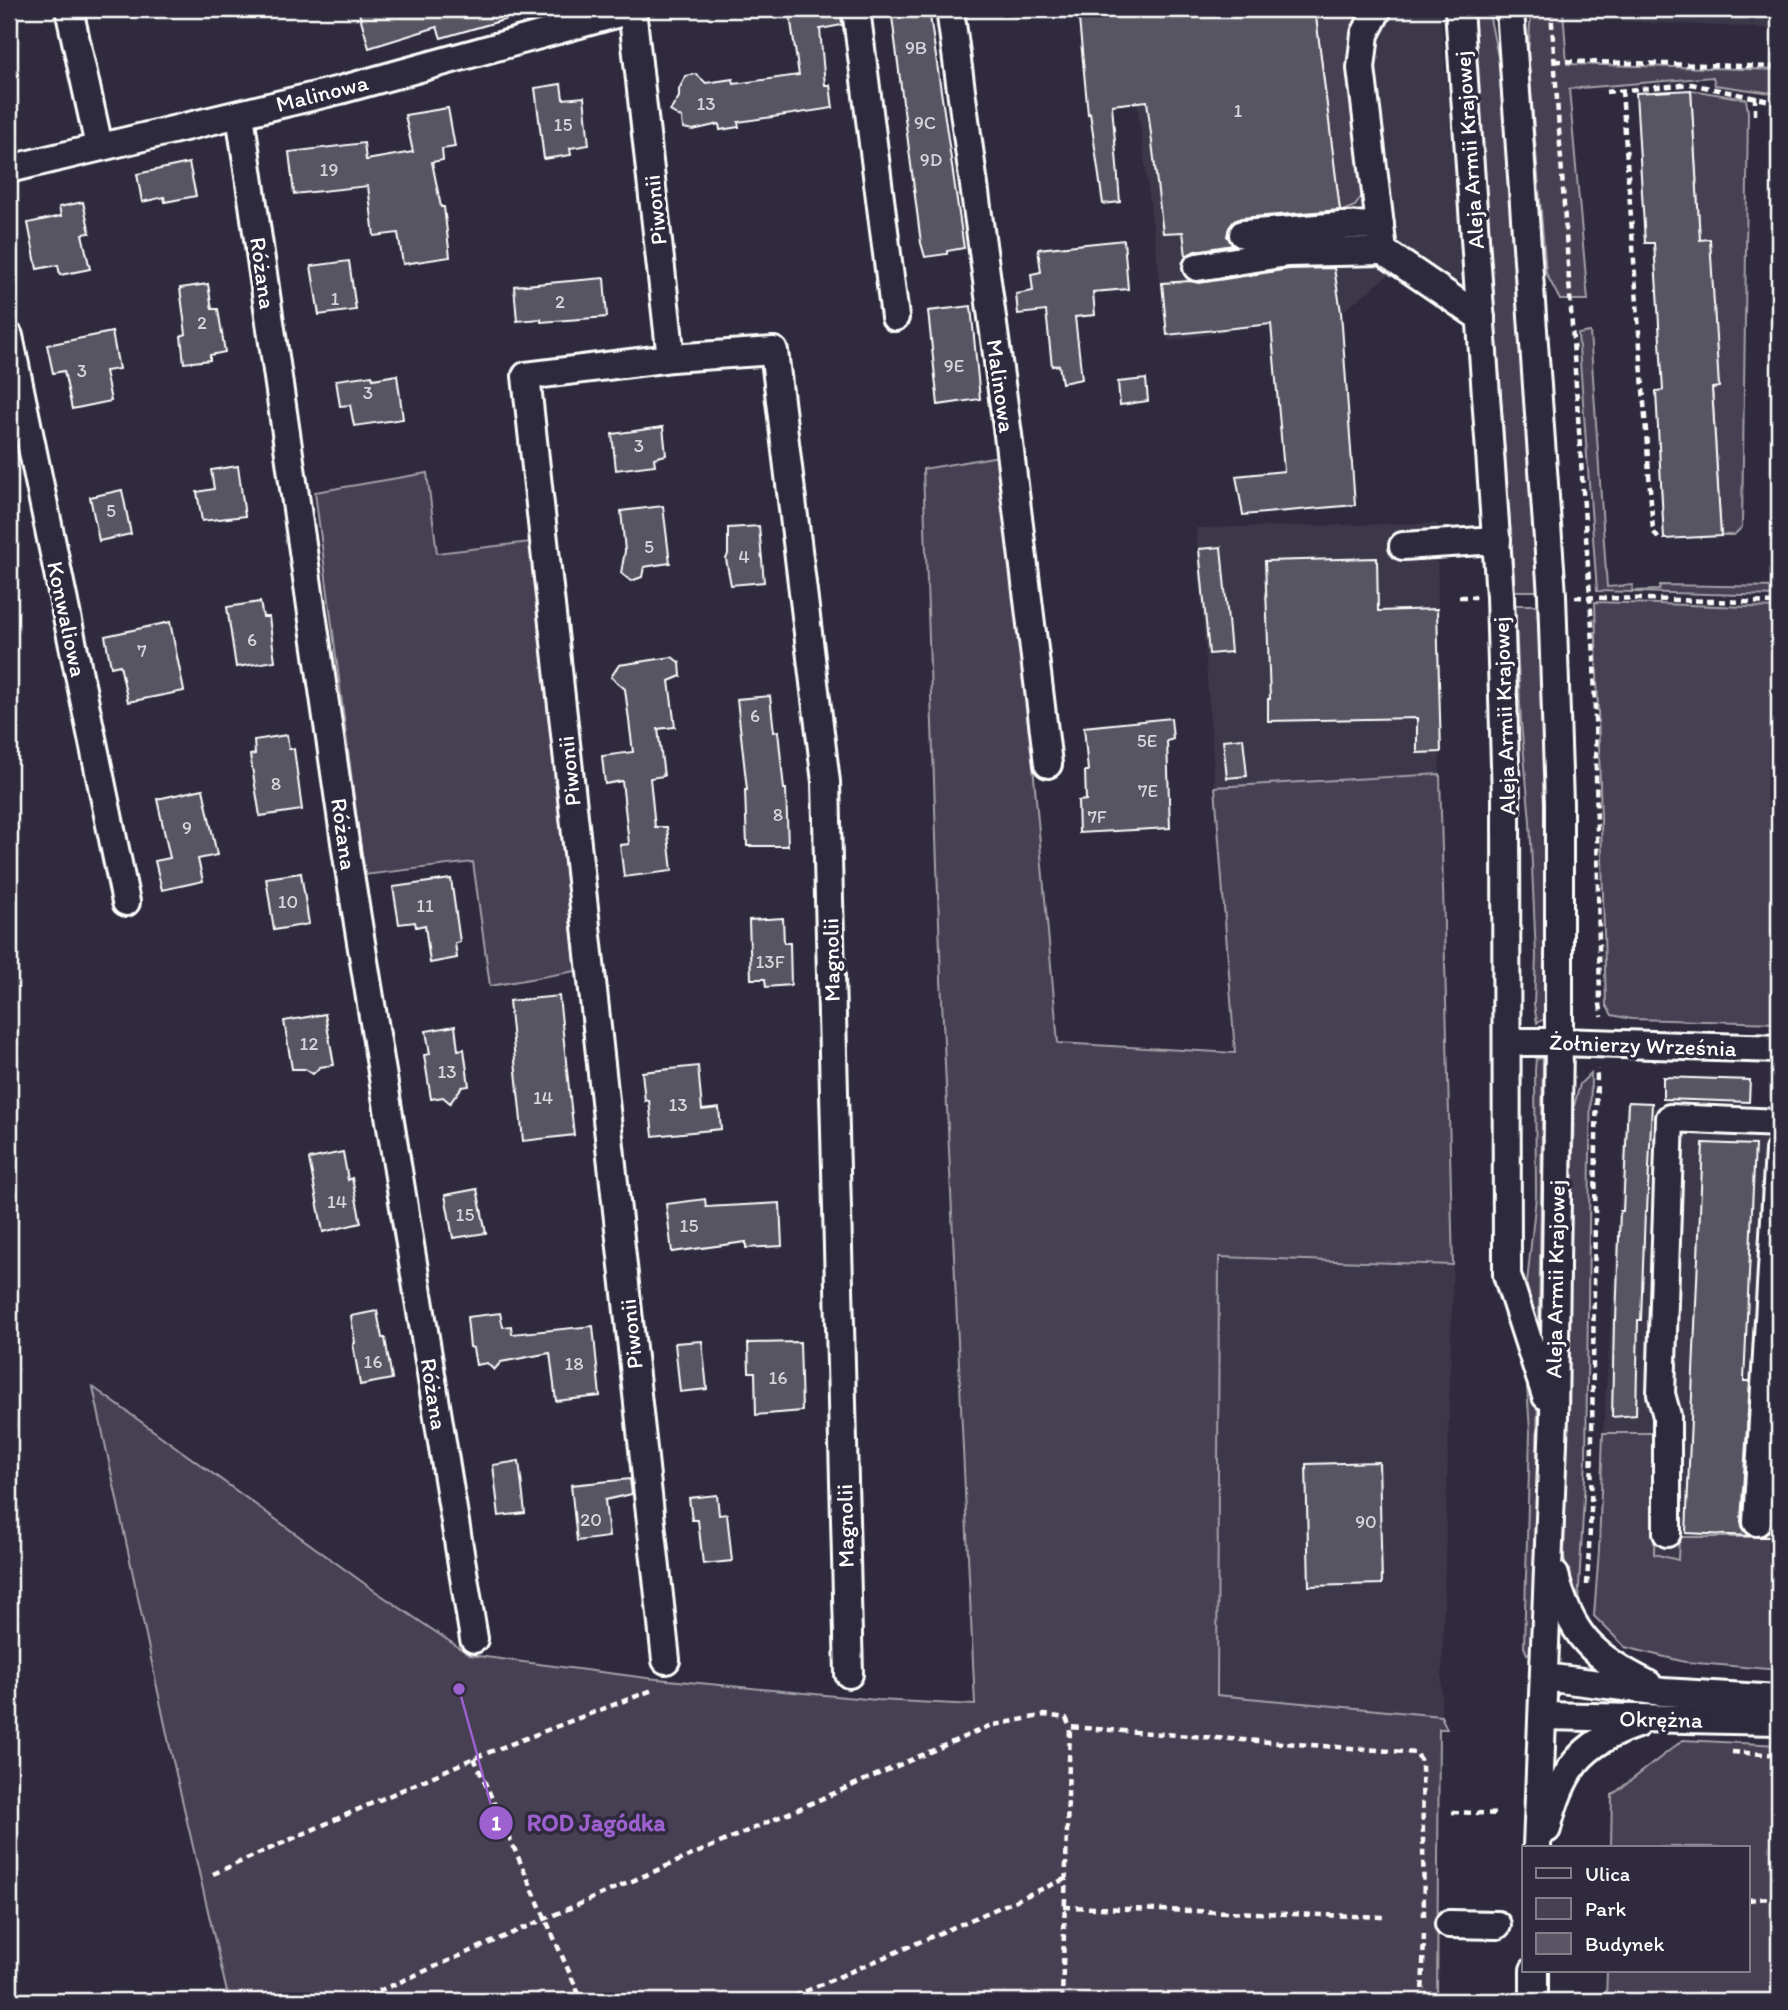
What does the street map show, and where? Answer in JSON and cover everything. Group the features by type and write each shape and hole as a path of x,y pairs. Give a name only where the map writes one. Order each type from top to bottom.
{"street":[{"path":"69,9 99,146"},
{"name":"Malinowa","path":"9,169 340,90 632,9"},
{"name":"Piwonii","path":"632,9 671,358 526,376 666,1660"},
{"path":"856,9 895,317"},
{"name":"Malinowa","path":"950,9 1006,421 1048,764"},
{"path":"1378,9 1365,34 1361,68 1381,238"},
{"name":"Aleja Armii Krajowej","path":"1459,9 1500,596 1506,762 1507,1275 1553,1417"},
{"name":"Aleja Armii Krajowej","path":"1510,9 1552,595 1559,803 1559,1042 1553,1417 1540,1846"},
{"name":"Różana","path":"240,114 347,856 474,1639"},
{"path":"1243,234 1341,226 1381,238 1481,318"},
{"path":"1197,267 1381,238"},
{"name":"Konwaliowa","path":"9,336 126,902"},
{"name":"Magnolii","path":"671,358 774,351 826,782 849,1674"},
{"path":"1403,546 1497,540"},
{"name":"Żołnierzy Września","path":"1507,1042 1559,1042 1600,1054 1779,1049"},
{"path":"1667,1533 1667,1416 1661,1394 1670,1118 1779,1123"},
{"path":"1756,1521 1769,1490 1779,1152"},
{"path":"1548,1549 1561,1598 1580,1635 1605,1661 1663,1692"},
{"name":"Okrężna","path":"1544,1697 1607,1697 1663,1692 1779,1699"},
{"name":"Okrężna","path":"1544,1697 1650,1720 1779,1721"},
{"path":"1540,1846 1553,1804 1580,1756 1606,1735 1650,1720"},
{"path":"1449,1924 1497,1924"},
{"path":"1534,1972 1534,2001"}],"path":[{"path":"1551,9 1594,657 1600,1054 1591,1510 1586,1598"},
{"path":"1554,61 1779,66"},
{"path":"1606,92 1691,84 1779,103"},
{"path":"1622,90 1653,531 1660,541"},
{"path":"1755,96 1755,115"},
{"path":"1552,595 1779,603"},
{"path":"1459,597 1500,596"},
{"path":"213,1874 474,1758 655,1689"},
{"path":"356,2001 989,1726 1045,1716 1066,1718 1070,1727 1062,2001"},
{"path":"1070,1727 1417,1753 1422,1763 1422,2001"},
{"path":"1732,1752 1779,1755"},
{"path":"474,1758 582,2001"},
{"path":"1452,1812 1499,1814"},
{"path":"783,2001 1065,1879"},
{"path":"1750,1900 1779,1897"},
{"path":"1065,1907 1384,1917"}],"shaded area":[{"path":"1125,9 1440,9 1464,280 1414,289 1390,274 1342,312 1170,341 1167,335"},
{"path":"1563,9 1779,9 1779,29 1563,18"},
{"path":"1437,523 1440,774 1215,787 1196,528"},
{"path":"1626,1106 1779,1114 1779,1586 1654,1554 1657,1433 1603,1433"},
{"path":"1218,1257 1453,1265 1441,1716 1217,1696"}],"green space":[{"path":"1315,9 1367,9 1357,25 1349,56 1364,193 1355,206 1340,212"},
{"path":"1473,9 1488,9 1502,76 1538,591 1515,591"},
{"path":"1531,9 1563,9 1567,64 1779,70 1779,94 1715,85 1713,77 1569,89 1588,300 1560,300 1546,273 1528,55"},
{"path":"1691,90 1746,99 1748,112 1742,527 1734,535 1721,535 1712,388 1719,387 1700,240"},
{"path":"1590,332 1607,587 1633,585 1632,591 1659,590 1660,585 1779,587 1779,596 1597,591 1578,334"},
{"path":"1005,455 1058,1043 1235,1053 1215,787 1440,774 1453,1265 1219,1257 1217,1695 1441,1716 1447,1729 1439,1729 1437,2001 229,2001 170,1748 93,1387 372,1589 470,1655 647,1678 877,1700 975,1705 941,979 923,469"},
{"path":"427,473 437,553 530,542 576,971 490,986 473,862 364,875 315,492"},
{"path":"1595,602 1779,608 1779,1023 1631,1019 1612,1015 1606,1005"},
{"path":"1515,605 1537,605 1546,764 1544,1019 1537,1023 1534,1004 1536,956 1530,821 1521,723"},
{"path":"1543,1058 1534,1650 1527,1654 1524,1647 1530,1432 1523,1322 1536,1196 1535,1070 1536,1059"},
{"path":"1591,1073 1586,1460 1578,1605 1569,1590 1564,1556 1574,1106 1580,1084"},
{"path":"1603,1433 1657,1433 1654,1554 1678,1560 1679,1537 1776,1537 1775,1569 1779,1570 1779,1670 1685,1662 1625,1647 1594,1616"},
{"path":"1683,1740 1779,1745 1779,2001 1606,2001 1607,1972 1750,1972 1750,1846 1611,1846 1612,1795"}],"building":[{"path":"358,9 520,9 521,15 441,38 437,27 369,48"},
{"path":"789,9 841,9 842,25 820,29 825,85 830,85 833,108 738,122 739,127 720,130 719,124 693,130 683,128 682,118 670,111 679,97 679,89 686,76 696,74 706,83 733,79 734,84 799,75"},
{"path":"891,9 929,9 964,248 947,251 947,254 925,257 921,243"},
{"path":"1078,9 1315,9 1340,210 1241,218 1234,221 1229,228 1227,236 1233,245 1195,251 1186,256 1183,232 1163,233 1147,101 1112,105 1120,202 1103,204 1090,113 1088,114"},
{"path":"561,84 563,99 584,97 589,145 570,148 571,155 544,159 535,88"},
{"path":"1691,90 1700,240 1710,239 1719,387 1712,388 1721,536 1664,539 1656,391 1663,390 1654,243 1645,243 1636,93"},
{"path":"448,108 455,147 442,149 443,160 432,162 441,207 444,207 450,257 403,264 398,233 374,236 368,186 294,194 289,152 364,143 366,160 413,152 405,115"},
{"path":"189,163 196,196 165,202 164,197 142,202 137,174"},
{"path":"83,202 90,233 82,234 90,269 60,275 58,265 37,269 28,223 61,216 59,207"},
{"path":"1124,240 1128,289 1093,292 1095,315 1075,317 1082,379 1062,383 1059,365 1052,366 1046,311 1018,314 1016,294 1033,291 1031,274 1041,272 1038,249"},
{"path":"349,261 356,310 319,315 311,266"},
{"path":"1334,268 1341,312 1355,505 1243,515 1236,476 1284,471 1271,324 1167,335 1162,283 1199,283 1289,269"},
{"path":"604,278 607,317 517,321 514,286"},
{"path":"208,284 212,309 218,309 225,352 210,355 210,360 184,363 181,336 186,334 180,288"},
{"path":"971,306 980,399 938,405 928,311"},
{"path":"112,332 119,369 105,371 111,401 72,409 64,371 53,373 47,345"},
{"path":"372,375 373,379 397,375 403,419 354,426 350,405 340,406 336,380"},
{"path":"1146,379 1148,401 1120,405 1118,382"},
{"path":"663,427 666,455 654,458 655,465 616,470 612,434"},
{"path":"238,466 245,516 202,521 197,492 214,489 211,470"},
{"path":"122,490 131,534 99,541 90,497"},
{"path":"663,506 670,563 644,567 642,577 631,581 621,573 625,551 621,511"},
{"path":"759,526 764,582 731,585 726,559 728,528"},
{"path":"1221,547 1231,652 1209,654 1199,549"},
{"path":"1377,558 1378,611 1437,609 1441,752 1417,753 1417,718 1268,721 1270,699 1265,561"},
{"path":"260,602 263,617 269,617 275,661 236,667 227,607"},
{"path":"170,622 184,691 128,702 120,665 111,667 105,636"},
{"path":"672,657 680,663 681,676 669,681 675,727 658,729 664,776 650,778 655,827 667,827 672,871 624,877 620,845 629,844 622,781 605,784 602,756 633,752 625,689 611,677 619,665"},
{"path":"770,696 774,732 778,731 786,789 788,846 747,846 747,790 737,699"},
{"path":"1171,718 1173,739 1167,741 1170,828 1079,833 1078,801 1086,800 1085,771 1088,771 1084,727"},
{"path":"287,735 289,749 294,749 302,810 260,816 250,755 255,754 254,740"},
{"path":"1243,738 1247,776 1227,778 1223,740"},
{"path":"203,789 217,855 198,859 203,881 162,890 155,861 170,858 157,799"},
{"path":"301,873 309,924 274,930 266,878"},
{"path":"451,879 460,942 455,943 457,958 430,963 425,925 416,927 415,922 399,924 393,887"},
{"path":"783,918 784,943 790,943 791,985 766,987 765,979 751,979 749,920"},
{"path":"559,996 574,1135 523,1141 509,1001"},
{"path":"325,1014 334,1065 320,1067 313,1074 305,1069 292,1069 284,1021"},
{"path":"455,1026 458,1050 464,1049 469,1086 462,1087 450,1103 443,1097 431,1099 424,1055 430,1054 426,1031"},
{"path":"698,1066 702,1110 719,1108 721,1129 653,1136 649,1100 645,1101 642,1072"},
{"path":"1663,1077 1750,1080 1749,1102 1663,1099"},
{"path":"1628,1102 1652,1103 1647,1211 1641,1320 1638,1320 1636,1415 1612,1417 1614,1320"},
{"path":"1703,1143 1755,1145 1744,1381 1750,1381 1741,1521 1743,1530 1751,1536 1686,1533"},
{"path":"343,1152 348,1180 352,1178 361,1223 323,1232 309,1159"},
{"path":"477,1189 486,1233 453,1238 445,1195"},
{"path":"705,1199 706,1207 780,1203 782,1246 746,1248 746,1242 672,1252 666,1204"},
{"path":"377,1311 392,1379 360,1385 351,1316"},
{"path":"500,1313 503,1327 511,1326 512,1334 593,1326 600,1396 556,1401 550,1353 501,1362 494,1370 487,1363 476,1365 473,1348 470,1347 467,1317"},
{"path":"702,1341 707,1389 680,1392 675,1343"},
{"path":"800,1342 802,1411 756,1415 755,1372 749,1372 748,1343"},
{"path":"1779,1413 1779,1537 1762,1537 1770,1531 1773,1523"},
{"path":"519,1461 525,1513 499,1516 493,1465"},
{"path":"1379,1462 1382,1584 1309,1586 1306,1464"},
{"path":"630,1479 632,1494 605,1500 609,1537 577,1541 571,1485"},
{"path":"717,1495 719,1515 727,1514 732,1561 703,1564 698,1520 692,1520 689,1498"}],"place":[{"name":"ROD Jagódka","path":"459,1689"}]}
